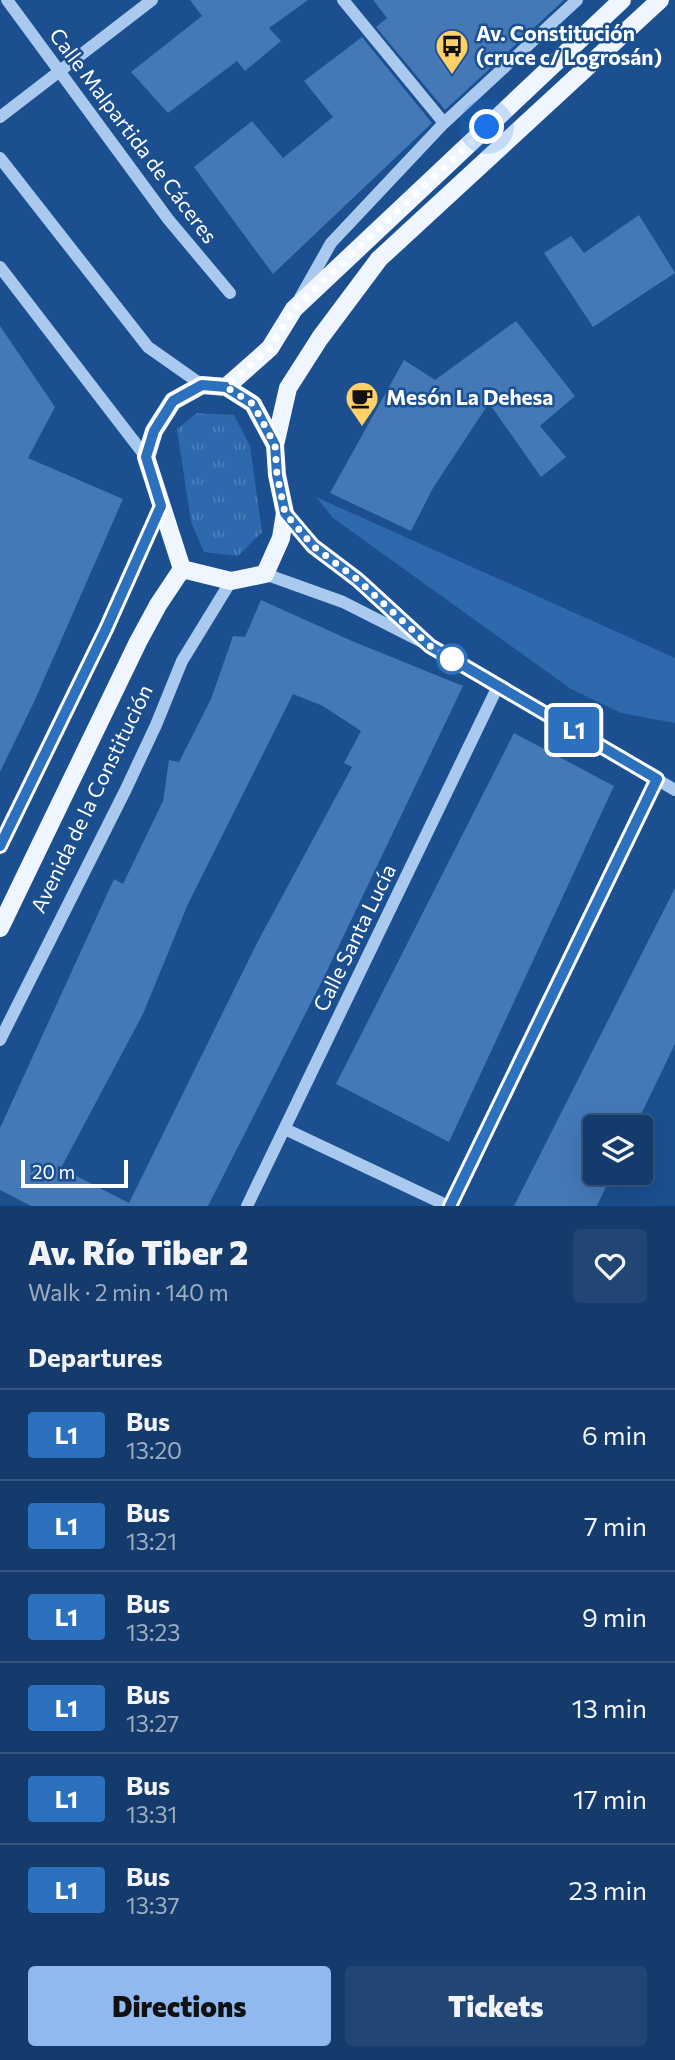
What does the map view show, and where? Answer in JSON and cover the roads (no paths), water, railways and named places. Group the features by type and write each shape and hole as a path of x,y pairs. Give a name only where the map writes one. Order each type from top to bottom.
{"main road":[{"path":"226,387 270,348 294,309 622,0"},
{"path":"275,445 253,404 226,387 202,385 173,401 154,431 146,457 181,569 231,581 265,574 281,538 285,513 277,475 275,445 288,388 320,338 379,259 660,0"},
{"name":"Avenida de la Constitución","path":"0,928 138,642 181,569"}],"street":[{"name":"Calle Malpartida de Cáceres","path":"7,0 167,219 230,293"},
{"path":"0,117 152,0"},
{"path":"343,0 444,122"},
{"path":"294,309 331,243 444,122 577,0"},
{"path":"0,158 148,348 202,385"},
{"path":"0,267 146,457"},
{"path":"0,846 106,629 161,506"},
{"path":"285,513 313,546 358,580 430,646"},
{"path":"265,574 343,602 430,646 675,790"},
{"name":"Avenida de la Constitución","path":"0,1040 126,789 156,725 181,661 231,581"},
{"name":"Calle Santa Lucía","path":"247,1206 498,686"},
{"path":"285,1129 449,1206 657,779"}],"place":[{"name":"Av. Constitución (cruce c/ Logrosán)","path":"452,76"},
{"name":"Mesón La Dehesa","path":"362,428"}]}
